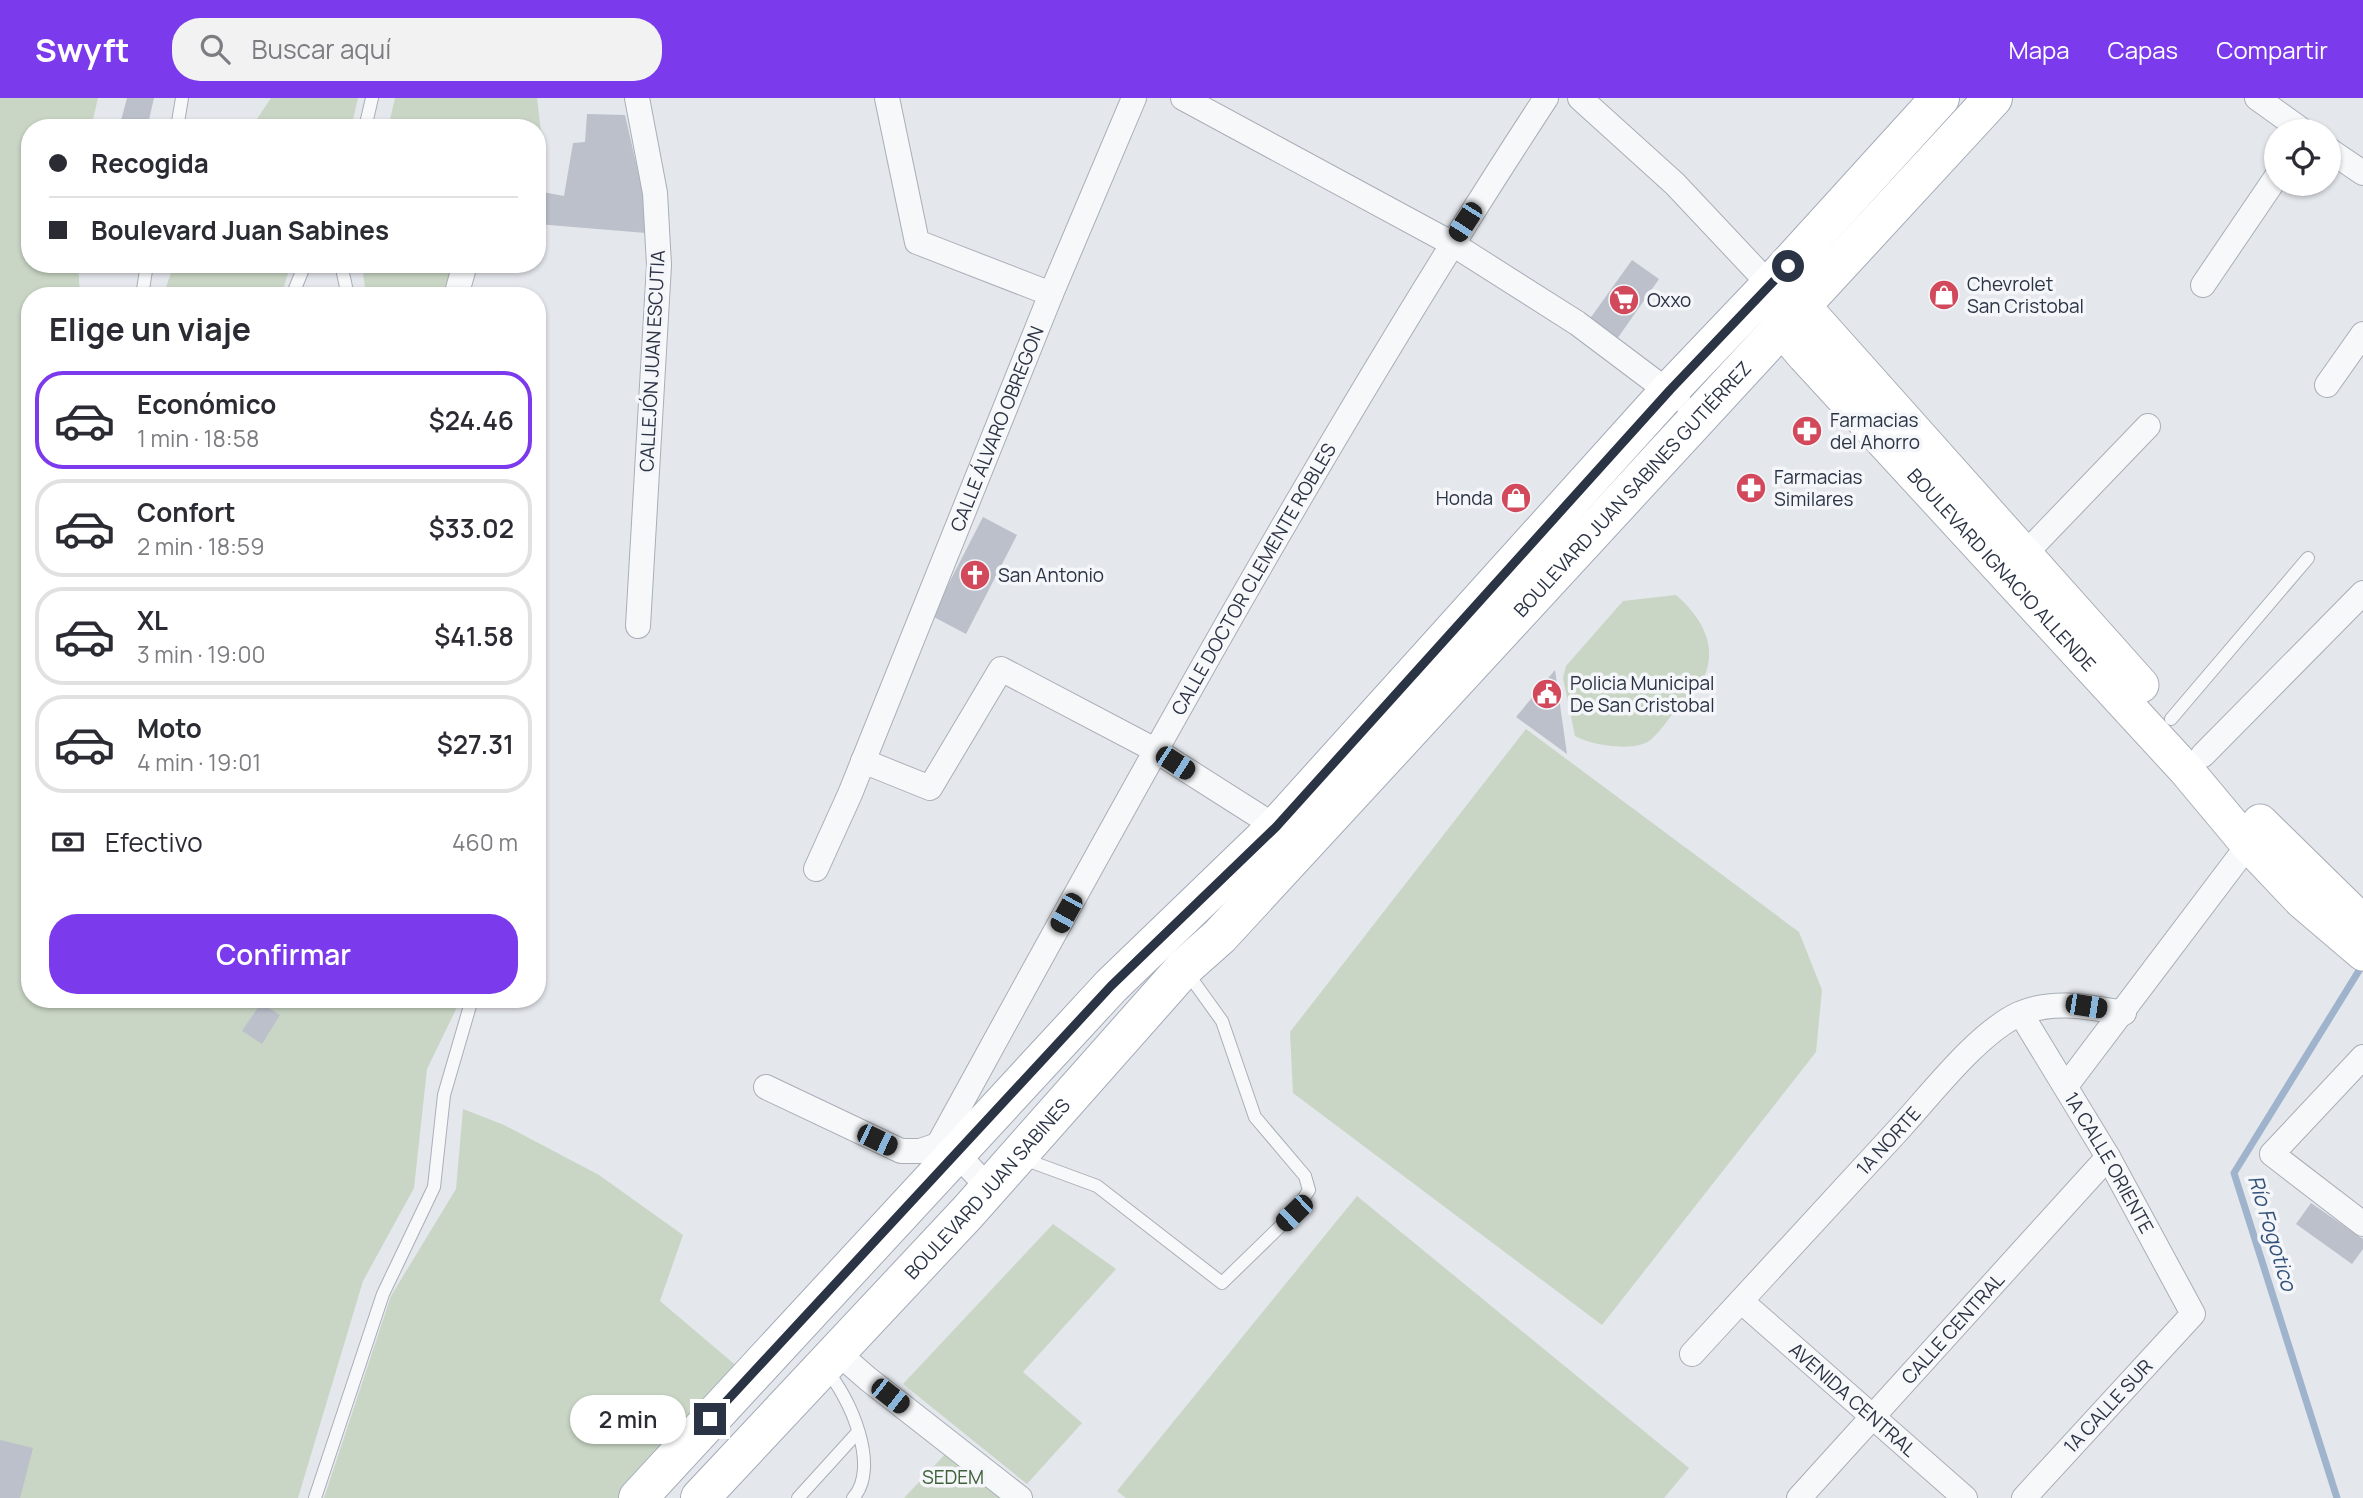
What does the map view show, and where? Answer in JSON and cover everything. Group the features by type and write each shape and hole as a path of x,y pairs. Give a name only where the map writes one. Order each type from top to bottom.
{"main road":[{"name":"BOULEVARD JUAN SABINES GUTIÉRREZ","path":"1276,827 1670,390 1770,285 1940,98"},
{"name":"BOULEVARD JUAN SABINES GUTIÉRREZ","path":"1271,878 1993,98"},
{"name":"BOULEVARD IGNACIO ALLENDE","path":"1770,285 1792,317 2186,770 2255,835"},
{"name":"BOULEVARD IGNACIO ALLENDE","path":"1792,317 2024,555 2203,755 2302,901 2360,942"},
{"path":"638,1498 947,1149 1276,827"},
{"name":"BOULEVARD JUAN SABINES","path":"701,1498 989,1188 1184,968 1220,936 1271,878"}],"street":[{"name":"CALLEJÓN JUAN ESCUTIA","path":"637,98 655,193 659,265 638,625"},
{"path":"887,98 917,242 1051,295"},
{"name":"CALLE ÁLVARO OBREGON","path":"816,869 863,761 1051,295 1134,98"},
{"path":"1183,98 1451,243 1577,323 1670,390 1696,418"},
{"name":"CALLE DOCTOR CLEMENTE ROBLES","path":"947,1149 1155,750 1451,243 1546,98"},
{"path":"1580,98 1675,184 1770,285"},
{"path":"2257,98 2286,119"},
{"path":"2341,158 2363,173"},
{"path":"2203,285 2264,195"},
{"path":"2327,385 2363,334"},
{"path":"2024,555 2148,426"},
{"path":"2203,755 2363,593"},
{"path":"863,761 930,789 1001,669 1155,750 1276,827"},
{"path":"2066,1086 2124,1013 2255,835"},
{"name":"1A NORTE","path":"1692,1354 1943,1081 1998,1026 2047,1005 2086,1006 2124,1013"},
{"name":"1A CALLE ORIENTE","path":"2021,1014 2108,1157 2193,1314"},
{"path":"2363,1057 2272,1154 2363,1224"},
{"path":"766,1087 901,1151 947,1149 989,1188"},
{"name":"CALLE CENTRAL","path":"1799,1498 2108,1157"},
{"name":"AVENIDA CENTRAL","path":"1741,1301 1965,1498"},
{"name":"1A CALLE SUR","path":"2024,1498 2193,1314"},
{"path":"830,1359 868,1379 1020,1498"}],"lane":[{"path":"178,119 182,98"},
{"path":"367,119 372,98"},
{"path":"2171,719 2308,558"},
{"path":"1017,1156 1097,1186 1222,1283 1294,1213 1309,1190 1305,1175 1255,1117 1222,1021 1184,968"},
{"path":"315,1498 383,1294 434,1188 443,1095 469,1008"},
{"path":"830,1359 867,1460 863,1488 853,1498"},
{"path":"798,1498 857,1433"}],"green space":[{"path":"0,98 98,98 93,119 21,119 21,273 79,273 79,287 21,287 21,1008 457,1008 427,1069 414,1188 363,1281 298,1498 0,1498"},
{"path":"271,98 358,98 353,119 257,119"},
{"path":"395,98 537,98 540,119 390,119"},
{"path":"171,273 288,273 284,287 166,287"},
{"path":"363,273 456,273 452,287 365,287"},
{"path":"1676,595 1699,621 1708,641 1708,663 1700,684 1656,734 1642,744 1612,746 1575,736 1563,678 1566,666 1623,601"},
{"path":"1526,729 1799,932 1822,990 1816,1052 1602,1325 1293,1093 1290,1032"},
{"path":"463,1109 504,1125 599,1175 683,1235 660,1301 752,1379 638,1498 324,1498 391,1296 456,1189"},
{"path":"1357,1196 1689,1468 1664,1498 1126,1498 1117,1491"},
{"path":"1053,1224 1116,1269 1023,1372 1082,1423 1027,1484 903,1384"},
{"name":"SEDEM","path":"951,1448 1015,1498 904,1498"}],"building":[{"path":"127,98 154,98 149,119 121,119"},
{"path":"587,114 625,115 647,211 646,233 546,225 546,193 564,196 573,143 585,142"},
{"name":"Oxxo","path":"1632,260 1659,279 1617,339 1589,320"},
{"name":"San Antonio","path":"983,517 1017,535 966,634 932,616"},
{"name":"Policia Municipal De San Cristobal","path":"1555,670 1567,754 1516,717"},
{"path":"258,1008 269,1008 280,1015 262,1044 242,1031"},
{"path":"2311,1203 2363,1239 2363,1249 2352,1264 2296,1224"},
{"path":"0,1440 33,1448 20,1498 0,1498"}],"waterway":[{"name":"Río Fogotico","path":"2337,1498 2234,1173 2363,964"}],"place":[{"name":"Chevrolet San Cristobal","path":"1944,295"},
{"name":"Oxxo","path":"1624,300"},
{"name":"Farmacias del Ahorro","path":"1807,431"},
{"name":"Farmacias Similares","path":"1751,488"},
{"name":"Honda","path":"1516,498"},
{"name":"San Antonio","path":"975,575"},
{"name":"Policia Municipal De San Cristobal","path":"1547,694"}],"route":[{"path":"710,1419 1111,986 1276,827 1670,390 1788,266"}]}
